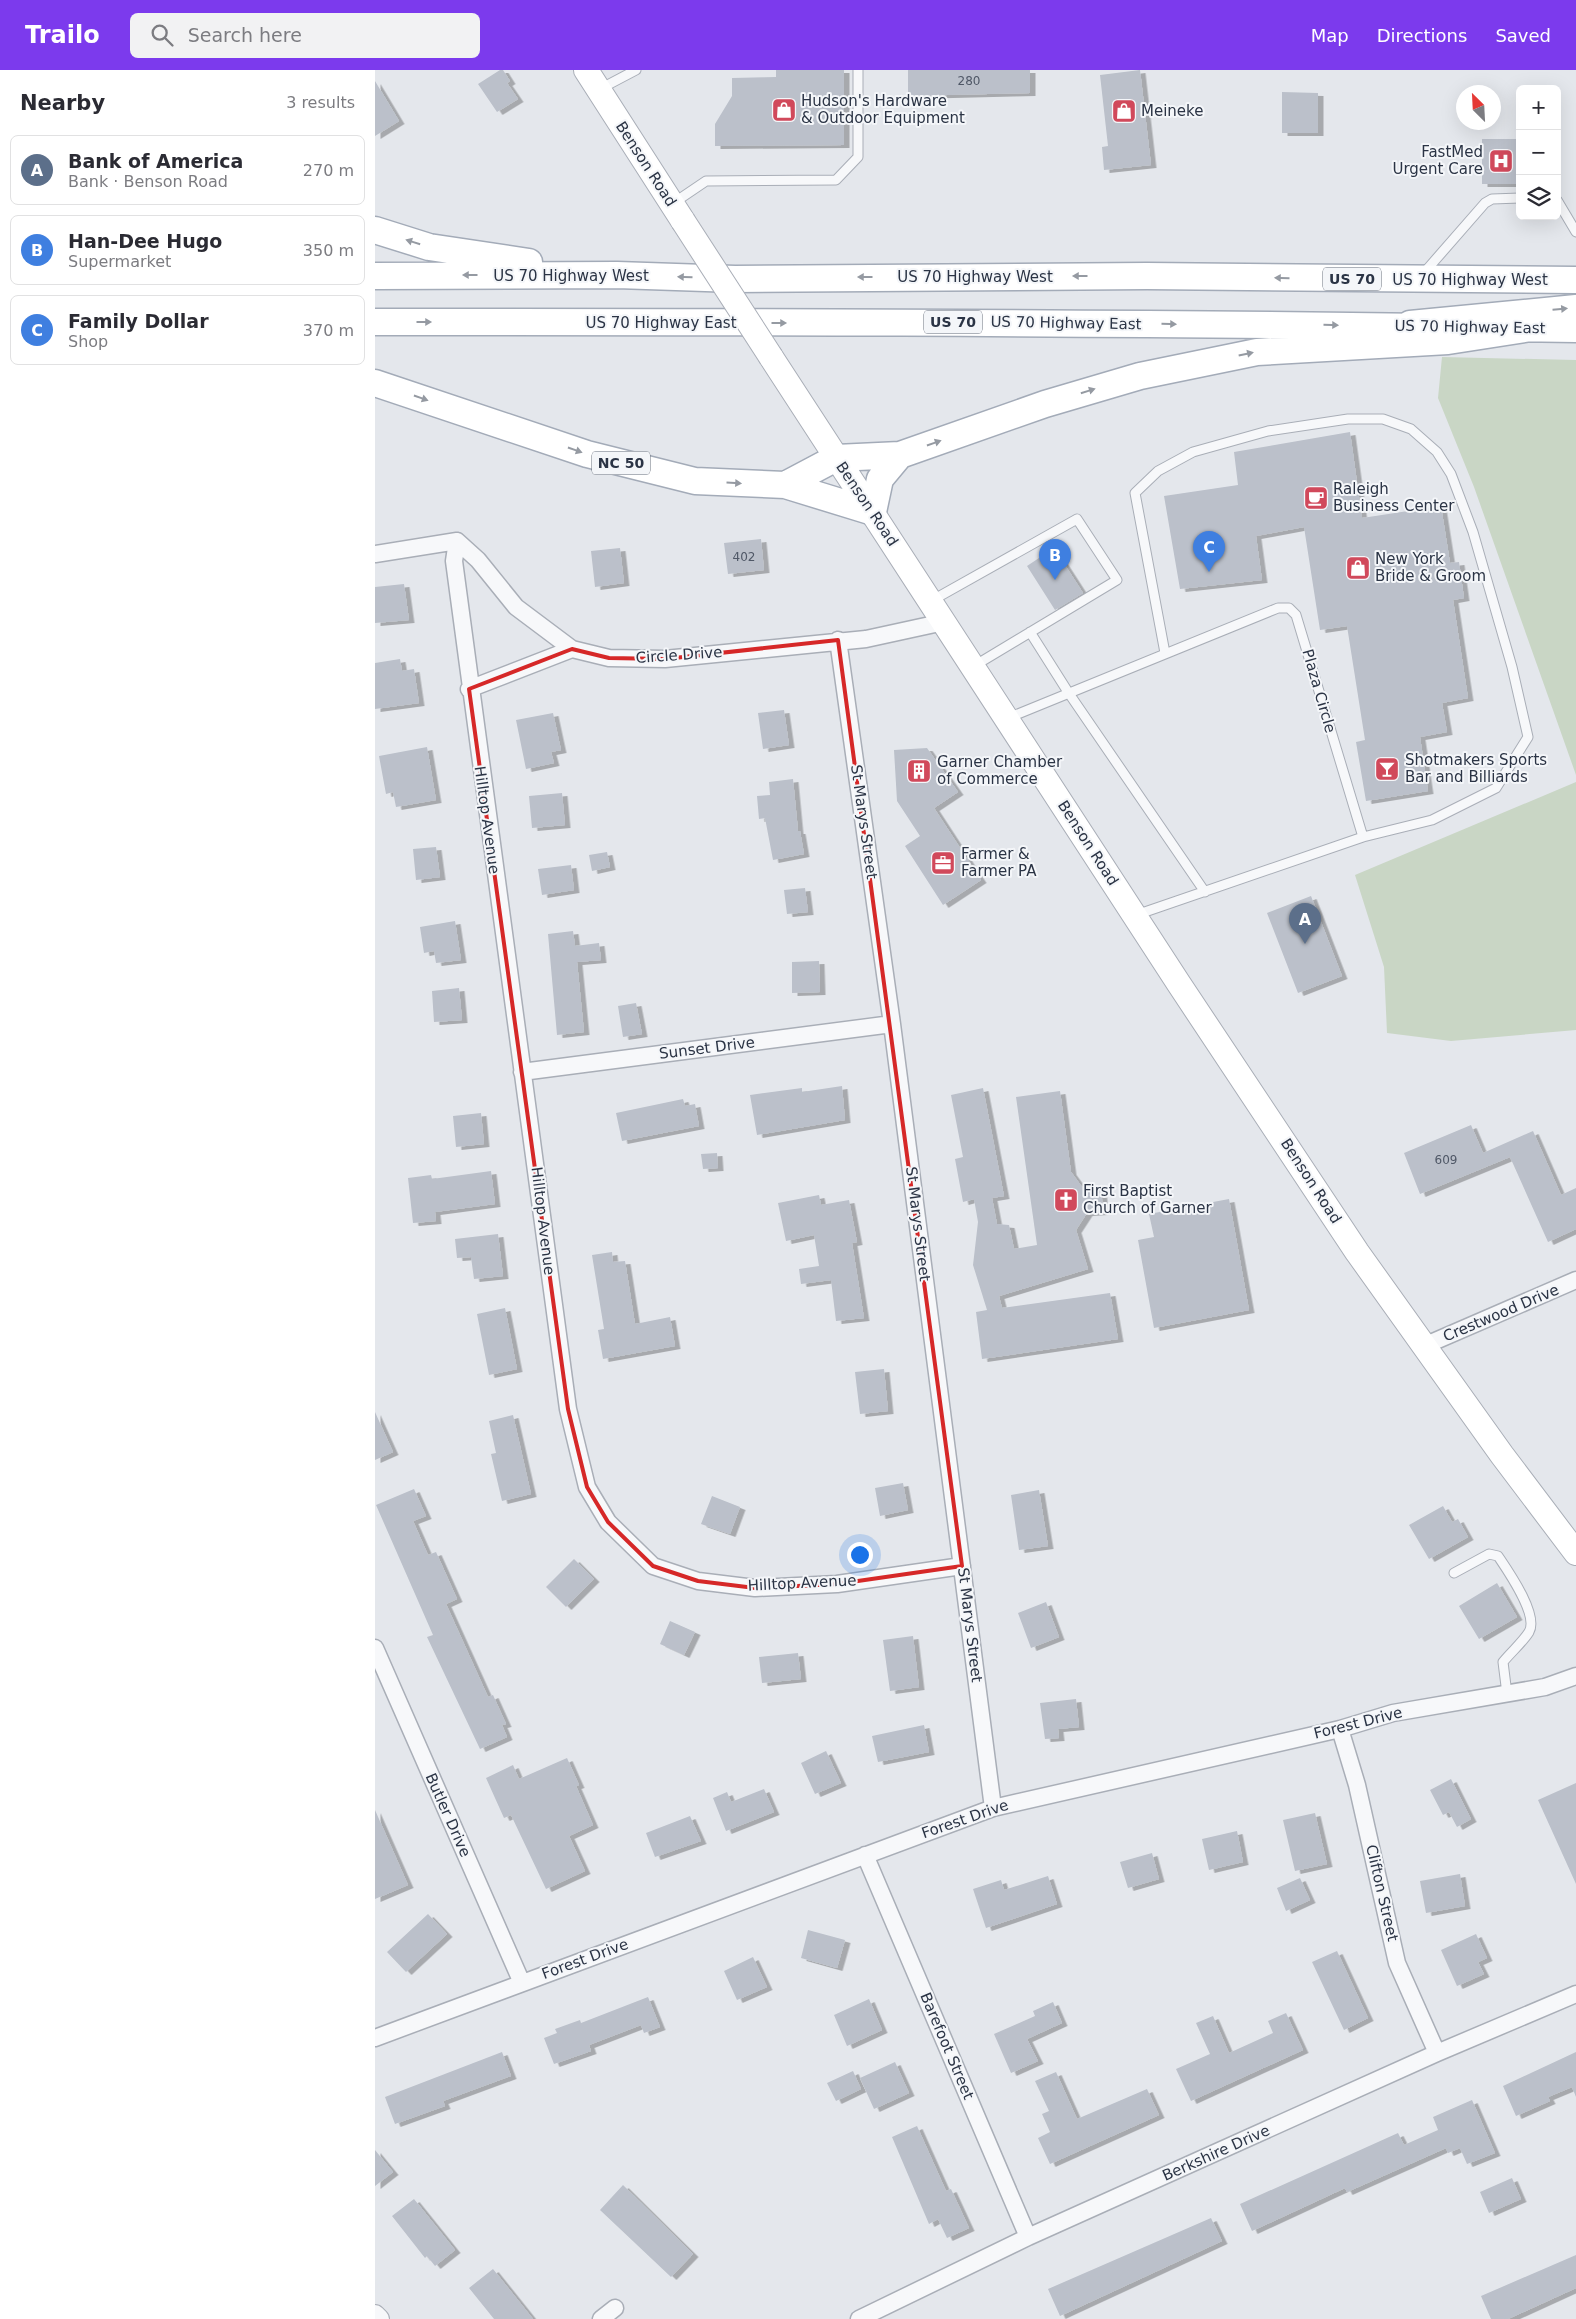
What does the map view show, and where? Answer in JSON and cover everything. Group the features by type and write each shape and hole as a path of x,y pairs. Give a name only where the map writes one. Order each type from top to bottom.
{"main road":[{"name":"Benson Road","path":"586,70 836,458 1357,1252 1426,1345 1501,1455 1576,1552"},
{"path":"375,230 429,247 617,275"},
{"name":"US 70 Highway West","path":"375,276 617,275 728,279 1147,276 1576,280"},
{"path":"1389,326 1576,308"},
{"name":"US 70 Highway East","path":"375,322 694,324 1013,322 1576,329"},
{"path":"785,485 836,458 900,455 1045,404 1131,378 1257,352 1448,342 1531,328"},
{"name":"NC 50","path":"375,383 587,454 695,481 785,485 873,512"},
{"path":"873,512 880,479 900,455"}],"street":[{"path":"375,554 457,541"},
{"name":"Circle Drive","path":"457,541 478,560 516,607 573,649 609,658 665,659 866,638 944,622"},
{"name":"Hilltop Avenue","path":"457,541 454,561 469,689 568,1409 587,1487 609,1522 653,1566 698,1581 755,1588 837,1584 962,1566"},
{"name":"St Marys Street","path":"838,640 892,1024 993,1808"},
{"path":"469,689 573,649"},
{"name":"Sunset Drive","path":"522,1072 892,1024"},
{"name":"Crestwood Drive","path":"1426,1345 1576,1280"},
{"name":"Butler Drive","path":"375,1648 522,1982"},
{"name":"Forest Drive","path":"375,2038 993,1808 1340,1729 1393,1714 1545,1687 1576,1676"},
{"name":"Clifton Street","path":"1340,1729 1357,1785 1397,1963 1437,2053"},
{"name":"Barefoot Street","path":"865,1855 1028,2237"},
{"name":"Berkshire Drive","path":"859,2319 1028,2237 1437,2053 1576,1994"},
{"path":"601,2319 615,2308"},
{"path":"375,2314 379,2319"}],"lane":[{"path":"599,90 636,70"},
{"path":"677,213 706,181 836,180 857,157 858,70"},
{"path":"1417,280 1485,203 1491,199 1516,198"},
{"path":"1561,207 1576,232"},
{"path":"1136,915 1363,837 1432,820 1496,788 1528,736 1512,667 1473,532 1451,474 1437,452 1411,429 1383,419 1348,419 1268,431 1193,452 1158,471 1135,493 1165,653"},
{"path":"931,601 1077,519 1117,580 973,666"},
{"name":"Plaza Circle","path":"1007,718 1278,608 1289,608 1296,615 1363,837"},
{"path":"1031,632 1068,692 1205,892"},
{"path":"1454,1573 1489,1554 1498,1556 1514,1579 1525,1603 1532,1619 1530,1631 1503,1662 1507,1694"}],"highlighted area":[{"path":"838,640 962,1566 837,1584 755,1588 698,1581 653,1566 608,1522 587,1487 568,1409 469,689 572,649 609,658 665,659"}],"green space":[{"path":"1442,357 1576,360 1576,775 1474,487 1438,398"},
{"path":"1576,782 1576,1030 1451,1041 1387,1033 1384,967 1355,875"}],"building":[{"path":"503,70 510,81 507,83 518,99 497,112 478,84"},
{"name":"Hudson's Hardware & Outdoor Equipment","path":"776,70 844,70 844,145 715,146 715,124 732,96 732,78 776,77"},
{"path":"908,70 1030,70 1030,93 908,96"},
{"name":"Meineke","path":"1140,70 1151,165 1104,170 1102,147 1108,146 1100,75"},
{"path":"375,81 399,121 375,136"},
{"path":"1282,92 1318,93 1318,133 1282,133"},
{"name":"FastMed Urgent Care","path":"1482,139 1516,139 1516,184 1482,184"},
{"path":"1350,432 1362,518 1441,506 1450,563 1459,562 1464,598 1453,600 1468,698 1442,703 1447,732 1420,737 1428,791 1366,801 1356,742 1365,740 1347,626 1320,630 1304,527 1256,536 1262,580 1180,589 1164,496 1238,485 1234,452"},
{"path":"761,539 764,570 728,574 724,543"},
{"path":"620,548 624,583 595,587 591,551"},
{"path":"1054,548 1083,593 1055,610 1027,566"},
{"path":"404,584 409,620 375,623 375,587"},
{"path":"400,659 402,671 414,669 419,703 375,709 375,663"},
{"path":"784,710 789,745 763,749 758,713"},
{"path":"553,713 561,750 551,752 554,763 526,769 516,720"},
{"path":"427,747 436,800 396,807 393,792 386,794 379,756"},
{"path":"927,748 958,792 934,808 981,880 943,905 905,846 920,836 897,801 894,750"},
{"path":"793,779 798,831 800,831 804,854 773,860 765,818 759,819 757,796 770,795 769,782"},
{"path":"562,793 565,825 532,828 529,796"},
{"path":"436,847 440,877 416,880 413,849"},
{"path":"607,852 610,867 592,871 589,855"},
{"path":"571,865 574,890 542,895 538,869"},
{"path":"805,888 808,912 787,914 784,890"},
{"path":"1311,896 1342,976 1298,993 1267,913"},
{"path":"455,921 461,960 436,963 434,951 424,953 420,927"},
{"path":"573,931 575,946 599,943 601,960 577,962 584,1032 557,1035 548,934"},
{"path":"819,961 820,992 792,993 792,962"},
{"path":"459,988 462,1020 434,1022 432,991"},
{"path":"636,1003 642,1034 623,1037 618,1006"},
{"path":"842,1086 845,1120 757,1135 750,1095 802,1088 802,1092"},
{"path":"983,1088 1004,1196 992,1198 997,1224 1009,1225 1014,1249 1037,1245 1016,1097 1060,1091 1071,1172 1082,1187 1101,1185 1103,1212 1087,1213 1076,1230 1088,1269 999,1296 1002,1308 1110,1293 1118,1339 982,1359 976,1312 987,1310 973,1265 978,1222 974,1199 963,1202 955,1159 963,1157 951,1095"},
{"path":"683,1099 685,1106 695,1104 699,1126 622,1141 616,1113"},
{"path":"481,1113 484,1144 456,1147 453,1116"},
{"path":"1471,1125 1483,1153 1533,1131 1561,1195 1576,1188 1576,1229 1548,1242 1510,1157 1420,1194 1404,1153"},
{"path":"717,1153 718,1168 703,1169 701,1154"},
{"path":"491,1171 495,1204 435,1212 436,1221 413,1223 408,1178 431,1175 432,1179"},
{"path":"819,1195 821,1205 849,1200 857,1242 852,1243 864,1318 836,1321 831,1280 801,1284 799,1269 819,1266 814,1235 786,1241 778,1203"},
{"path":"1229,1199 1249,1310 1154,1328 1138,1240 1154,1237 1149,1214"},
{"path":"498,1234 503,1276 474,1279 471,1257 457,1258 455,1239"},
{"path":"612,1252 613,1262 625,1261 635,1324 670,1317 675,1346 603,1359 598,1330 604,1329 592,1255"},
{"path":"505,1308 517,1369 489,1375 477,1314"},
{"path":"884,1369 888,1411 860,1414 855,1372"},
{"path":"375,1412 393,1452 375,1460"},
{"path":"513,1415 531,1494 502,1501 491,1454 496,1453 489,1421"},
{"path":"903,1483 908,1510 880,1516 875,1488"},
{"path":"414,1489 426,1516 413,1521 428,1555 436,1552 457,1599 446,1604 488,1697 493,1695 506,1724 502,1725 507,1737 480,1749 427,1637 433,1635 376,1505"},
{"path":"1039,1490 1048,1546 1019,1550 1011,1495"},
{"path":"712,1496 740,1507 730,1534 701,1524"},
{"path":"1443,1506 1452,1522 1458,1519 1468,1537 1429,1559 1409,1525"},
{"path":"574,1559 594,1579 566,1607 546,1587"},
{"path":"1497,1583 1517,1617 1479,1639 1459,1606"},
{"path":"1046,1602 1059,1637 1031,1648 1018,1613"},
{"path":"670,1621 695,1632 684,1655 660,1644"},
{"path":"913,1636 919,1687 890,1691 883,1640"},
{"path":"798,1653 801,1679 762,1683 759,1657"},
{"path":"1076,1699 1079,1727 1058,1729 1059,1738 1045,1739 1040,1703"},
{"path":"924,1725 929,1752 878,1762 872,1736"},
{"path":"826,1751 841,1783 815,1794 801,1763"},
{"path":"567,1758 579,1785 576,1786 593,1825 569,1836 585,1871 546,1889 511,1815 504,1818 486,1778 513,1765 519,1779"},
{"path":"1451,1779 1471,1819 1457,1827 1449,1812 1443,1815 1430,1790"},
{"path":"1576,1783 1576,1884 1538,1800"},
{"path":"764,1789 774,1812 726,1831 713,1798 727,1792 731,1802"},
{"path":"375,1810 408,1885 375,1899"},
{"path":"1315,1813 1327,1864 1295,1871 1283,1820"},
{"path":"690,1816 701,1841 655,1857 646,1833"},
{"path":"1237,1831 1243,1862 1209,1870 1202,1839"},
{"path":"1152,1853 1159,1879 1128,1888 1120,1862"},
{"path":"1460,1874 1465,1906 1426,1913 1420,1881"},
{"path":"1048,1876 1057,1904 986,1928 973,1889 1001,1880 1004,1890"},
{"path":"1300,1878 1310,1900 1286,1911 1277,1888"},
{"path":"428,1914 447,1934 406,1972 387,1952"},
{"path":"808,1930 845,1940 837,1968 801,1958"},
{"path":"1476,1934 1487,1958 1478,1962 1484,1974 1457,1986 1441,1950"},
{"path":"1337,1951 1368,2018 1344,2030 1312,1962"},
{"path":"753,1957 767,1987 737,2000 724,1971"},
{"path":"648,1997 660,2027 644,2033 641,2025 589,2045 591,2051 554,2064 544,2038 557,2033 555,2029 580,2020 581,2023"},
{"path":"869,1999 882,2030 847,2046 834,2015"},
{"path":"1053,2002 1062,2023 1027,2039 1038,2061 1011,2073 994,2034 1035,2016 1033,2011"},
{"path":"1286,2013 1303,2050 1191,2101 1176,2069 1210,2054 1196,2023 1213,2016 1229,2053 1273,2033 1268,2021"},
{"path":"502,2052 511,2076 443,2101 445,2106 395,2124 385,2097"},
{"path":"1576,2052 1576,2097 1572,2087 1548,2097 1550,2101 1516,2116 1503,2086"},
{"path":"895,2062 909,2093 874,2109 860,2078"},
{"path":"853,2071 861,2089 836,2101 827,2083"},
{"path":"1056,2072 1077,2119 1147,2089 1159,2115 1050,2164 1038,2138 1050,2132 1042,2114 1049,2111 1035,2081"},
{"path":"1472,2100 1495,2153 1467,2164 1460,2148 1448,2153 1446,2148 1347,2192 1345,2188 1252,2231 1240,2204 1398,2133 1404,2145 1438,2130 1433,2117"},
{"path":"917,2126 946,2191 951,2189 969,2228 947,2238 938,2219 929,2224 892,2137"},
{"path":"375,2150 393,2172 375,2186"},
{"path":"1512,2178 1521,2199 1489,2213 1480,2192"},
{"path":"623,2185 693,2254 671,2277 600,2210"},
{"path":"414,2199 455,2250 435,2266 427,2256 425,2258 392,2216"},
{"path":"1211,2218 1222,2241 1060,2316 1048,2289"},
{"path":"1576,2255 1576,2288 1508,2319 1491,2319 1481,2296"},
{"path":"493,2269 533,2319 494,2319 469,2288"}],"place":[{"name":"Hudson's Hardware & Outdoor Equipment","path":"784,110"},
{"name":"Meineke","path":"1124,111"},
{"name":"FastMed Urgent Care","path":"1501,161"},
{"name":"Raleigh Business Center","path":"1316,498"},
{"name":"New York Bride & Groom","path":"1358,568"},
{"name":"Family Dollar","path":"1209,572"},
{"name":"Han-Dee Hugo","path":"1055,580"},
{"name":"Shotmakers Sports Bar and Billiards","path":"1387,769"},
{"name":"Garner Chamber of Commerce","path":"919,771"},
{"name":"Farmer & Farmer PA","path":"943,863"},
{"name":"Bank of America","path":"1305,944"},
{"name":"First Baptist Church of Garner","path":"1066,1200"}]}
